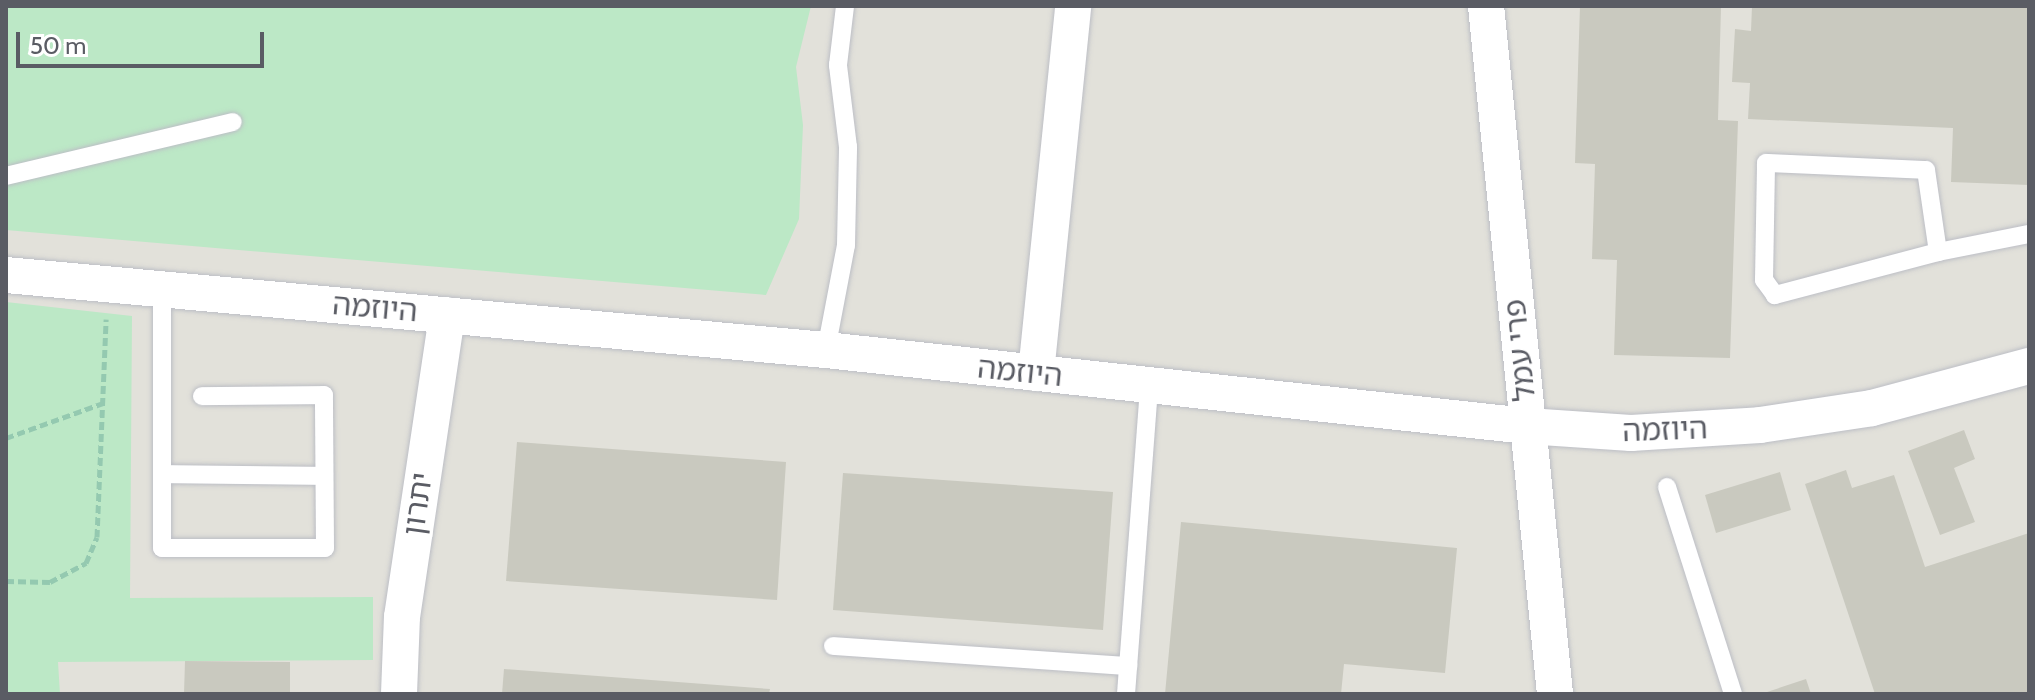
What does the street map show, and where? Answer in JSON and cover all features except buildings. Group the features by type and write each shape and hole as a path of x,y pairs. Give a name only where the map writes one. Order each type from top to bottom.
{"street":[{"path":"1036,373 1073,6"},
{"name":"פרי עמל","path":"1486,6 1555,694"},
{"name":"היוזמה","path":"6,275 826,350 1527,426 1631,433 1760,425 1872,408 2029,366"},
{"name":"יתרון","path":"399,694 402,617 447,315"}],"lane":[{"path":"826,350 846,245 848,147 838,65 845,6"},
{"path":"6,176 233,122"},
{"path":"1938,252 1926,170 1766,163 1764,280 1775,295 1938,252 2029,234"},
{"path":"162,289 162,548 325,548 324,395 202,396"},
{"path":"1126,694 1149,385"},
{"path":"162,474 324,476"},
{"path":"1667,487 1733,694"},
{"path":"833,646 1128,666"}],"path":[{"path":"6,581 50,582 86,563 97,537 107,284"},
{"path":"6,438 103,403"}],"shaded area":[{"path":"6,6 2029,6 2029,694 6,694"}],"green space":[{"path":"6,6 811,6 796,67 803,125 799,219 766,295 6,230"},
{"path":"6,302 132,316 130,598 373,597 373,660 58,662 60,694 6,694"}]}
